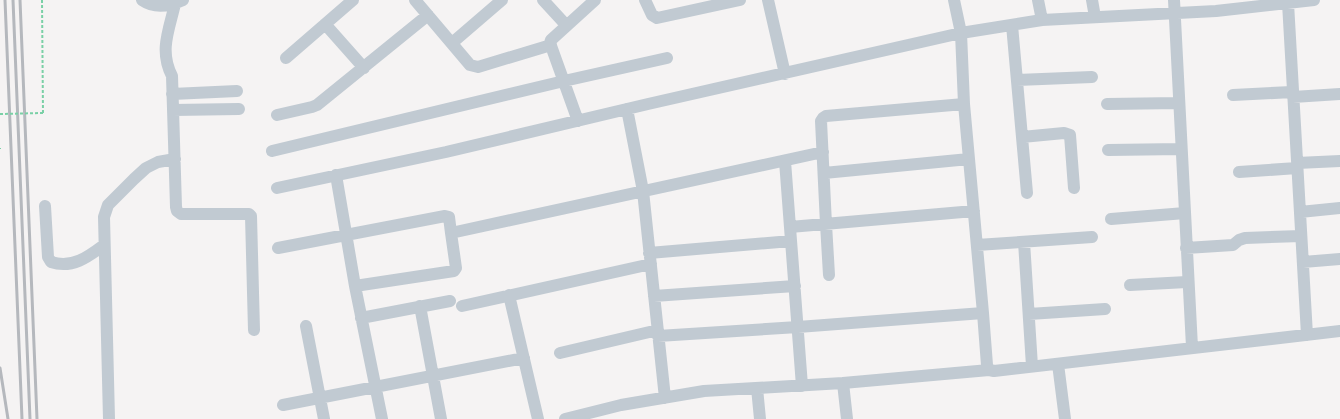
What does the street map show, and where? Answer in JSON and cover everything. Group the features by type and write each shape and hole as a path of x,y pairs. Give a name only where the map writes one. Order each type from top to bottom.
{"street":[{"path":"142,0 160,6 179,2 165,51 167,65 172,76 176,207 178,212 181,214 249,214 251,216 254,330"},
{"path":"286,58 325,24 338,6 353,0"},
{"path":"415,0 470,65 478,67 551,46"},
{"path":"452,44 502,0"},
{"path":"543,0 566,25"},
{"path":"578,121 551,46 551,40 595,0"},
{"path":"645,0 654,18 740,0"},
{"path":"768,0 785,74"},
{"path":"954,0 961,33 964,104 987,365 989,370"},
{"path":"1038,0 1042,20"},
{"path":"1092,0 1095,17"},
{"path":"1174,0 1187,282 1192,347"},
{"path":"277,188 446,152 626,109 961,33 1042,20 1216,11 1262,3 1288,3 1314,0"},
{"path":"1288,3 1307,335"},
{"path":"277,115 312,108 364,68 428,15"},
{"path":"325,24 364,68"},
{"path":"1012,25 1027,193"},
{"path":"272,151 564,81 667,58"},
{"path":"1017,80 1092,77"},
{"path":"172,94 237,91"},
{"path":"1233,95 1340,94"},
{"path":"1107,104 1179,103"},
{"path":"830,275 821,121 823,118 826,116 964,104"},
{"path":"173,110 240,109"},
{"path":"626,109 643,190 665,398"},
{"path":"1022,137 1064,133 1070,135 1074,188"},
{"path":"1108,150 1181,149"},
{"path":"451,233 823,152"},
{"path":"109,419 104,217 108,205 146,168 158,162 175,159"},
{"path":"824,173 969,159"},
{"path":"785,160 802,386"},
{"path":"1239,172 1340,161"},
{"path":"336,175 361,318 382,419"},
{"path":"45,206 48,257 51,262 68,264 80,262 104,245"},
{"path":"1300,212 1340,208"},
{"path":"790,227 974,211"},
{"path":"1111,219 1184,213"},
{"path":"278,248 445,216 449,217 456,268 454,271 355,286"},
{"path":"1186,248 1233,245 1244,238 1301,236"},
{"path":"977,245 1092,237"},
{"path":"462,306 650,258 791,241"},
{"path":"1024,242 1032,366"},
{"path":"1303,262 1340,259"},
{"path":"1130,285 1187,282"},
{"path":"654,296 795,286"},
{"path":"509,295 538,419"},
{"path":"361,318 450,301"},
{"path":"420,306 441,419"},
{"path":"1029,314 1105,309"},
{"path":"560,353 658,333 798,327 983,312"},
{"path":"306,326 324,419"},
{"path":"565,419 601,415 622,405 704,391 802,386 989,370 994,371 1340,331"},
{"path":"283,405 524,358"},
{"path":"1058,364 1065,419"},
{"path":"843,383 847,419"},
{"path":"757,388 760,419"}],"path":[{"path":"0,114 43,113 42,0"}],"railway":[{"path":"5,0 22,419"},
{"path":"13,0 30,419"},
{"path":"20,0 37,419"},
{"path":"0,368 8,419"}]}
